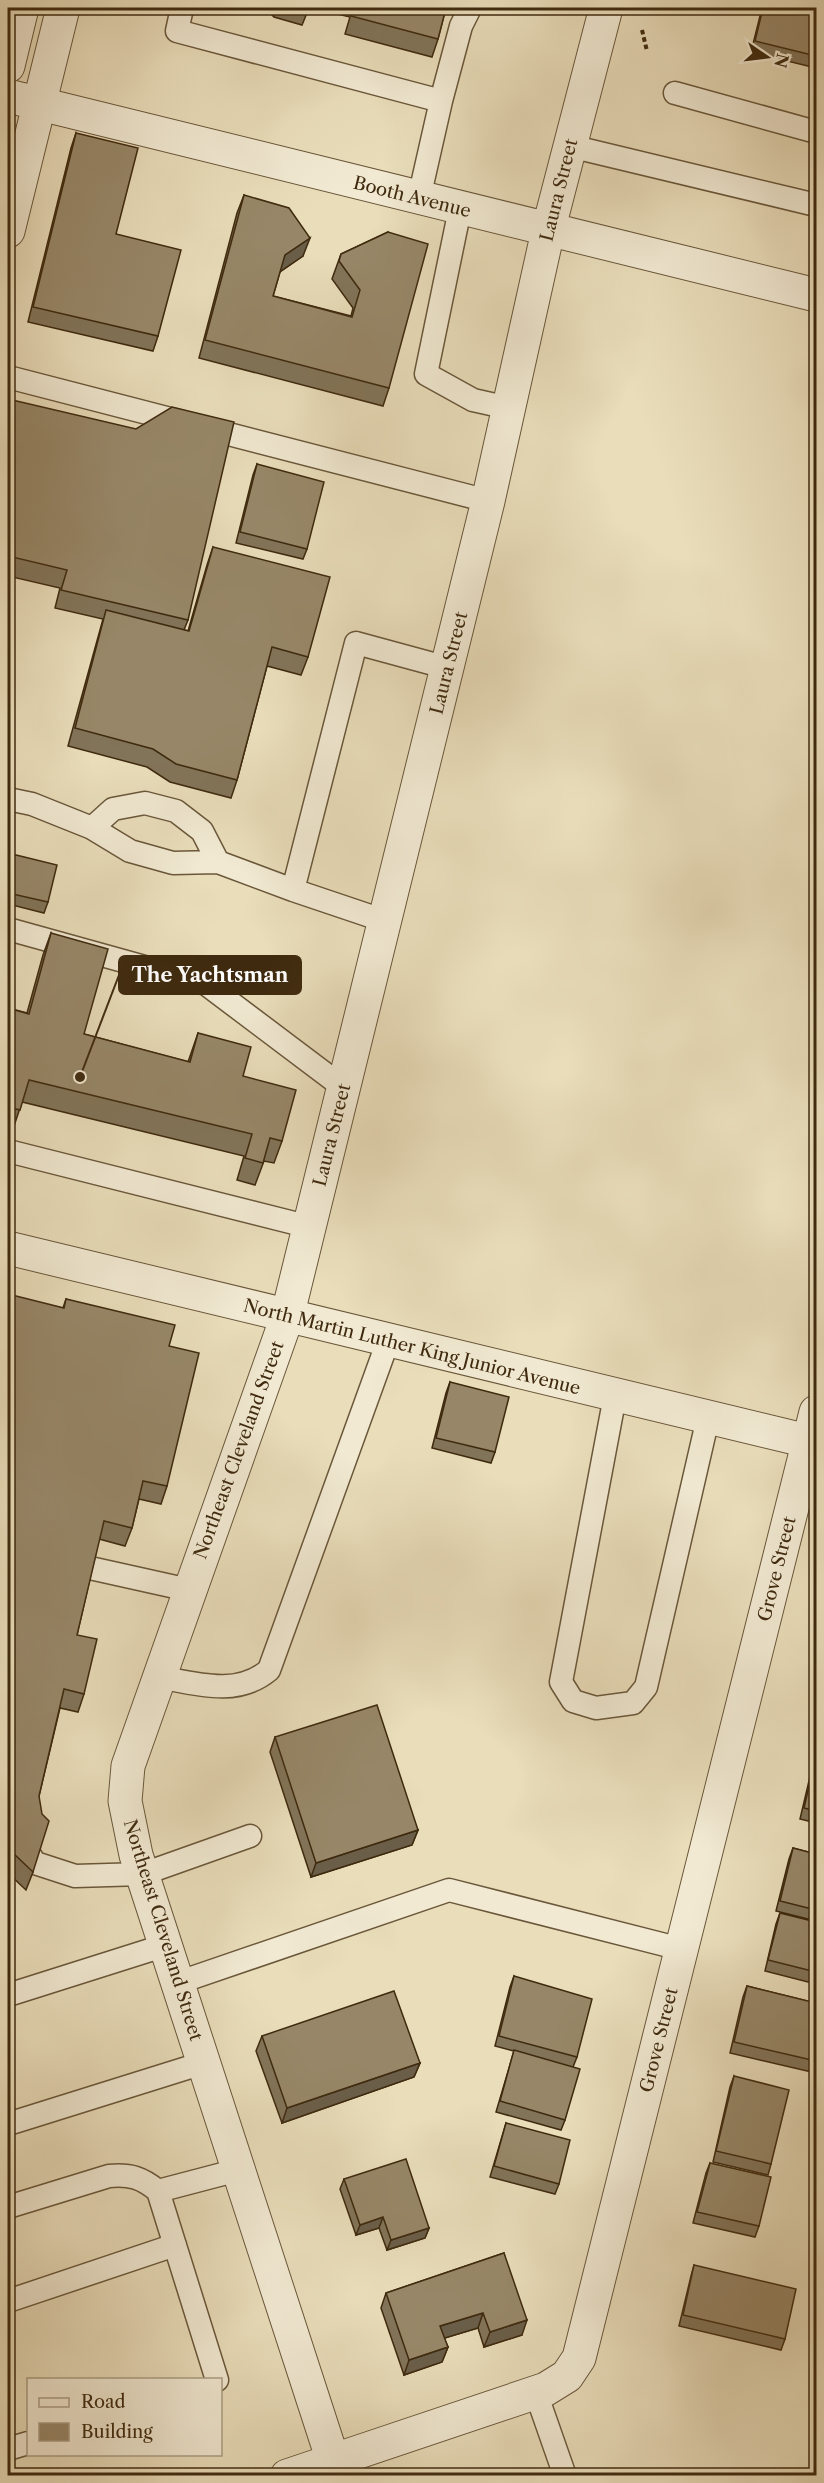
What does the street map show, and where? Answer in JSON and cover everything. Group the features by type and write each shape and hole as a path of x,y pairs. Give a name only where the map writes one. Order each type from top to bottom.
{"street":[{"path":"8,66 22,8"},
{"path":"8,231 63,8"},
{"name":"Laura Street","path":"287,1317 448,668 548,231 606,8"},
{"name":"Booth Avenue","path":"8,96 548,231 816,295"},
{"name":"North Martin Luther King Junior Avenue","path":"8,1248 708,1418 814,1432"},
{"name":"Northeast Cleveland Street","path":"287,1317 134,1743 128,1766 126,1789 130,1826 142,1874 335,2468"},
{"name":"Grove Street","path":"287,2475 335,2468 536,2393 567,2376 579,2358 814,1432"}],"lane":[{"path":"182,8 177,31 441,101"},
{"path":"419,198 461,26 470,8"},
{"path":"675,93 816,132"},
{"path":"570,146 816,205"},
{"path":"460,208 426,374 473,400 509,408"},
{"path":"8,377 488,501"},
{"path":"293,890 356,643 448,668"},
{"path":"8,799 32,804 92,828 130,851 172,862 218,862 385,921"},
{"path":"92,828 113,808 145,803 176,811 202,831 218,862"},
{"path":"8,929 206,984 344,1088"},
{"path":"8,1151 310,1227"},
{"path":"159,1677 223,1688 243,1686 258,1680 269,1670 388,1341"},
{"path":"615,1396 561,1682 573,1701 596,1708 633,1703 646,1687 708,1418"},
{"path":"90,1568 189,1590"},
{"path":"8,1820 35,1863 75,1876 142,1874 250,1836"},
{"path":"177,1983 449,1890 681,1949"},
{"path":"8,1995 166,1945"},
{"path":"8,2124 203,2063"},
{"path":"158,2191 238,2170"},
{"path":"8,2207 109,2176 127,2174 143,2179 158,2191 217,2378"},
{"path":"8,2301 175,2245"},
{"path":"536,2393 565,2475"},
{"path":"8,2449 27,2443"}],"path":[{"path":"642,30 647,51"}],"building":[{"path":"354,8 446,8 438,39 351,16"},
{"path":"763,8 816,8 816,56 755,41"},
{"path":"76,133 138,148 116,234 181,250 158,336 33,307"},
{"path":"244,195 289,208 310,238 285,255 273,296 352,317 360,290 339,261 341,254 388,232 428,244 389,388 205,340"},
{"path":"8,399 136,429 172,407 234,422 188,620 61,590 67,570 8,556"},
{"path":"257,464 324,482 307,549 240,532"},
{"path":"213,547 330,577 308,657 272,647 237,780 176,764 153,749 75,728 106,610 189,631"},
{"path":"8,853 57,865 48,902 8,893"},
{"path":"51,933 108,949 84,1034 190,1062 198,1033 251,1047 243,1076 296,1090 282,1141 270,1138 263,1163 245,1158 252,1134 29,1080 20,1110 8,1107 8,1008 29,1014"},
{"path":"8,1294 64,1308 66,1299 175,1325 169,1346 199,1353 167,1486 143,1481 132,1528 104,1521 77,1635 97,1639 84,1694 64,1689 39,1796 42,1814 49,1821 33,1872 14,1854 8,1877"},
{"path":"450,1382 509,1397 495,1452 436,1438"},
{"path":"377,1705 418,1830 316,1863 275,1737"},
{"path":"816,1755 816,1811 804,1808"},
{"path":"793,1848 816,1854 816,1910 780,1901"},
{"path":"780,1913 816,1922 816,1972 768,1960"},
{"path":"514,1976 592,1999 577,2057 499,2036"},
{"path":"747,1986 816,2003 816,2061 734,2042"},
{"path":"394,1991 420,2063 287,2108 262,2036"},
{"path":"514,2050 580,2069 565,2120 500,2101"},
{"path":"734,2076 789,2090 771,2164 716,2151"},
{"path":"506,2123 570,2140 559,2184 494,2166"},
{"path":"406,2159 429,2228 391,2240 383,2217 360,2225 344,2179"},
{"path":"710,2163 771,2177 759,2226 697,2212"},
{"path":"504,2253 527,2320 490,2332 483,2313 440,2326 448,2347 409,2360 386,2293"},
{"path":"694,2265 796,2289 785,2339 683,2315"}],"place":[{"name":"The Yachtsman","path":"80,1077"}]}
